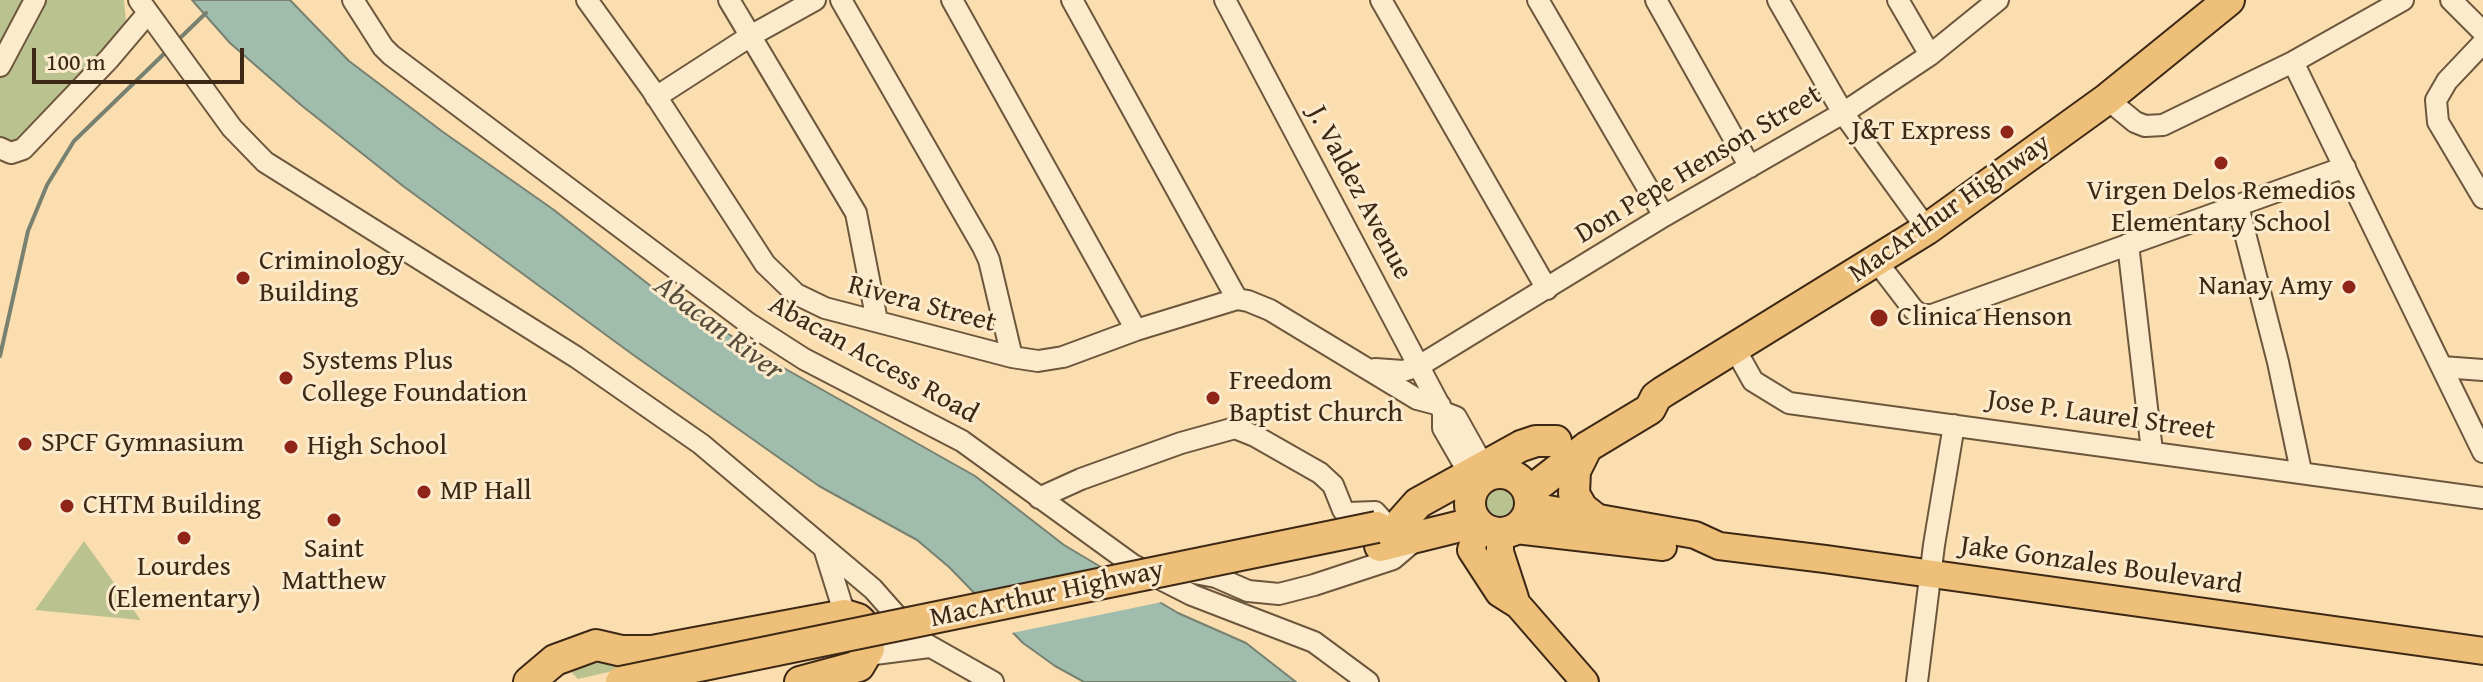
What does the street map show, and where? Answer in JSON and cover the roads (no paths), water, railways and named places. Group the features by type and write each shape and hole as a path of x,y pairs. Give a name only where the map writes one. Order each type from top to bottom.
{"highway":[{"name":"MacArthur Highway","path":"704,682 1393,531 1495,502 1650,409 1656,397 1927,229 2107,99 2229,0"},
{"name":"MacArthur Highway","path":"1495,502 1556,441 1643,393 1656,397"},
{"path":"1587,447 1575,471 1574,494 1582,508 1597,520"},
{"name":"MacArthur Highway","path":"621,682 1393,531"},
{"path":"529,682 555,660 596,645 622,651 652,651 845,615 858,619 868,640 867,655 859,666 800,682"},
{"path":"570,682 564,677 562,665 566,657 579,650"}],"main road":[{"name":"Jake Gonzales Boulevard","path":"1495,502 1695,535 1711,544 2483,651"},
{"name":"Jake Gonzales Boulevard","path":"1495,502 1690,550 1711,544"},
{"path":"1495,502 1471,550 1499,593 1518,605 1585,682"}],"street":[{"path":"0,66 35,0"},
{"name":"Abacan Access Road","path":"353,0 391,55 748,323 804,359 954,436 1133,565 1192,595 1314,642 1368,682"},
{"name":"Rivera Street","path":"587,0 656,97 765,264 789,288 816,304 1012,357 1038,361 1063,357 1136,330 1237,299"},
{"path":"729,0 856,213 877,321"},
{"path":"656,97 752,35 815,0"},
{"path":"841,0 983,247 989,260 1012,357"},
{"path":"952,0 1136,330"},
{"path":"1072,0 1237,299 1270,310 1417,399 1441,409"},
{"name":"J. Valdez Avenue","path":"1225,0 1441,409 1456,417 1495,502"},
{"path":"1381,0 1547,289"},
{"path":"1538,0 1664,216"},
{"path":"1656,0 1750,167"},
{"path":"1778,0 1843,113 1927,229"},
{"path":"1898,0 1930,55"},
{"name":"Don Pepe Henson Street","path":"1419,366 1664,216 1843,113 1930,55 1998,0"},
{"path":"2107,99 2135,122 2145,126 2163,125 2293,62 2403,0"},
{"path":"2451,0 2483,32"},
{"path":"0,148 11,153 23,149 148,14 240,138 265,162 576,357 701,444 886,601 908,630 929,647 993,682"},
{"path":"2483,43 2447,81 2436,100 2438,122 2483,198"},
{"path":"2293,62 2483,452"},
{"path":"1877,262 1913,309 1921,315 1932,315 2345,167"},
{"path":"2238,206 2278,362 2301,471"},
{"path":"2128,244 2152,451"},
{"name":"Jose P. Laurel Street","path":"1735,349 1753,381 1789,403 2483,498"},
{"path":"1371,369 1403,371 1419,366"},
{"path":"2442,367 2483,370"},
{"path":"1917,682 1954,425"},
{"path":"1039,498 1161,450 1222,429 1235,428 1320,473 1333,485 1343,510 1348,513 1375,512 1393,531 1393,559 1279,594 1248,591 1209,576 1133,565"},
{"path":"824,548 845,615"},
{"path":"1192,595 1199,581 1209,576"},
{"path":"867,655 929,647"}],"water":[{"name":"Abacan River","path":"192,0 290,0 349,61 554,210 652,287 782,367 975,476 1064,545 1178,613 1246,643 1296,682 1084,682 1055,666 1023,643 949,567 917,540 819,486 403,186 301,105 230,43"}],"waterway":[{"path":"178,40 206,13"},
{"path":"0,356 28,231 47,185 74,141 169,49"}],"place":[{"name":"J&T Express","path":"2007,132"},
{"name":"Virgen Delos Remedios Elementary School","path":"2221,163"},
{"name":"Criminology Building","path":"243,278"},
{"name":"Nanay Amy","path":"2349,287"},
{"name":"Clinica Henson","path":"1879,318"},
{"name":"Systems Plus College Foundation","path":"286,378"},
{"name":"Freedom Baptist Church","path":"1213,398"},
{"name":"SPCF Gymnasium","path":"25,444"},
{"name":"High School","path":"291,447"},
{"name":"MP Hall","path":"424,492"},
{"name":"CHTM Building","path":"67,506"},
{"name":"Saint Matthew","path":"334,520"},
{"name":"Lourdes (Elementary)","path":"184,538"}]}
